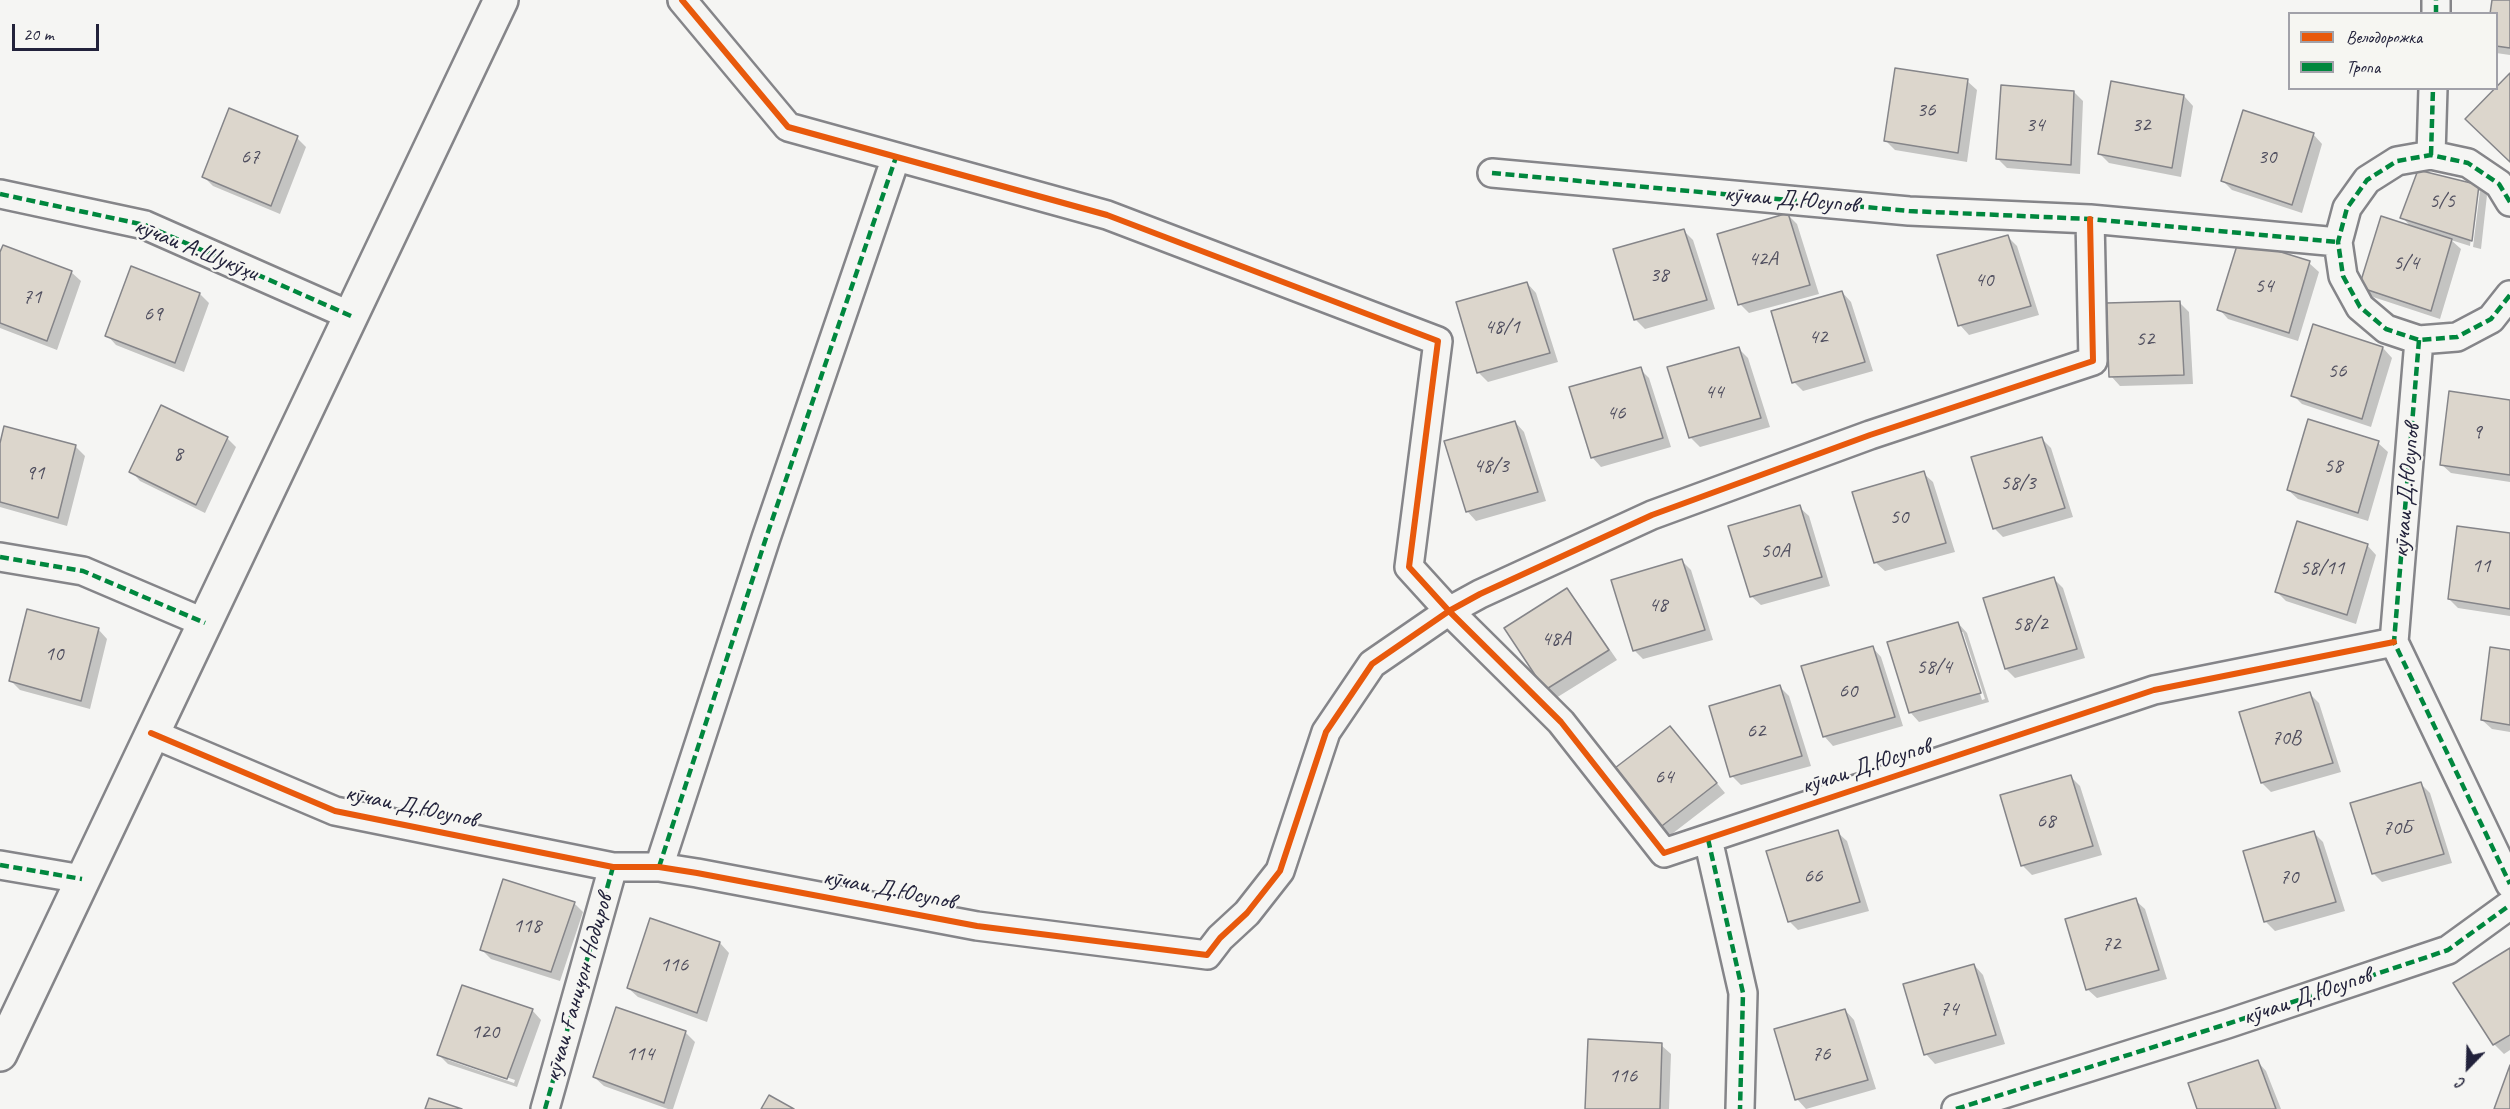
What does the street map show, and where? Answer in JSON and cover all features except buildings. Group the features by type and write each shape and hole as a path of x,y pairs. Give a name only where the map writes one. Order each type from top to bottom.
{"street":[{"path":"0,1054 501,0"},
{"path":"682,0 788,127 1107,215 1438,341 1408,567 1449,611"},
{"path":"2431,155 2433,90"},
{"path":"2510,202 2499,184 2468,163 2431,155 2397,162 2367,180 2347,208 2338,242 2343,276 2360,307 2386,329 2419,340 2457,337 2491,319 2510,295"},
{"path":"659,867 770,526 896,157"},
{"name":"кӯчаи Д.Юсупов","path":"1492,173 1909,211 2090,219 2338,242"},
{"name":"кӯчаи А.Шукӯҳи","path":"0,194 145,225 351,316"},
{"name":"кӯчаи Д.Юсупов","path":"151,733 335,811 613,867 659,867 977,926 1207,955 1247,913 1280,871 1326,732 1372,664 1449,611 1480,594 1652,515 1870,435 2093,361 2090,219"},
{"name":"кӯчаи Д.Юсупов","path":"1449,611 1561,722 1665,853 2154,690 2394,642 2419,340"},
{"path":"0,557 83,571 205,623"},
{"path":"2394,642 2510,884"},
{"path":"1708,839 1743,993 1740,1109"},
{"path":"0,865 82,879"},
{"name":"кӯчаи Ғаниҷон Нодиров","path":"545,1109 613,867"},
{"name":"кӯчаи Д.Юсупов","path":"1956,1109 2227,1024 2448,950 2510,905"}],"marked path":[{"path":"2436,0 2436,12"},
{"path":"2431,155 2433,90"},
{"path":"2510,202 2499,184 2468,163 2431,155 2397,161 2367,180 2347,208 2338,242 2343,276 2360,307 2386,329 2419,340 2457,337 2491,319 2510,295"},
{"path":"659,867 766,538 896,157"},
{"path":"1492,173 1909,211 2090,219 2338,242"},
{"path":"0,194 145,225 351,316"},
{"path":"2419,340 2394,642 2510,884"},
{"path":"0,557 83,571 205,623"},
{"path":"1708,839 1743,993 1740,1109"},
{"path":"0,865 82,879"},
{"path":"545,1109 613,867"},
{"path":"1956,1109 2227,1024 2448,950 2510,905"}],"cycle path":[{"path":"682,0 788,127 1107,215 1438,341 1409,567 1449,611 1561,722 1664,853 2154,690 2394,642"},
{"path":"151,733 335,811 613,867 659,867 977,926 1207,955 1220,938 1247,913 1280,871 1326,732 1372,664 1449,611 1480,594 1652,515 1870,435 2093,361 2090,219"}]}
